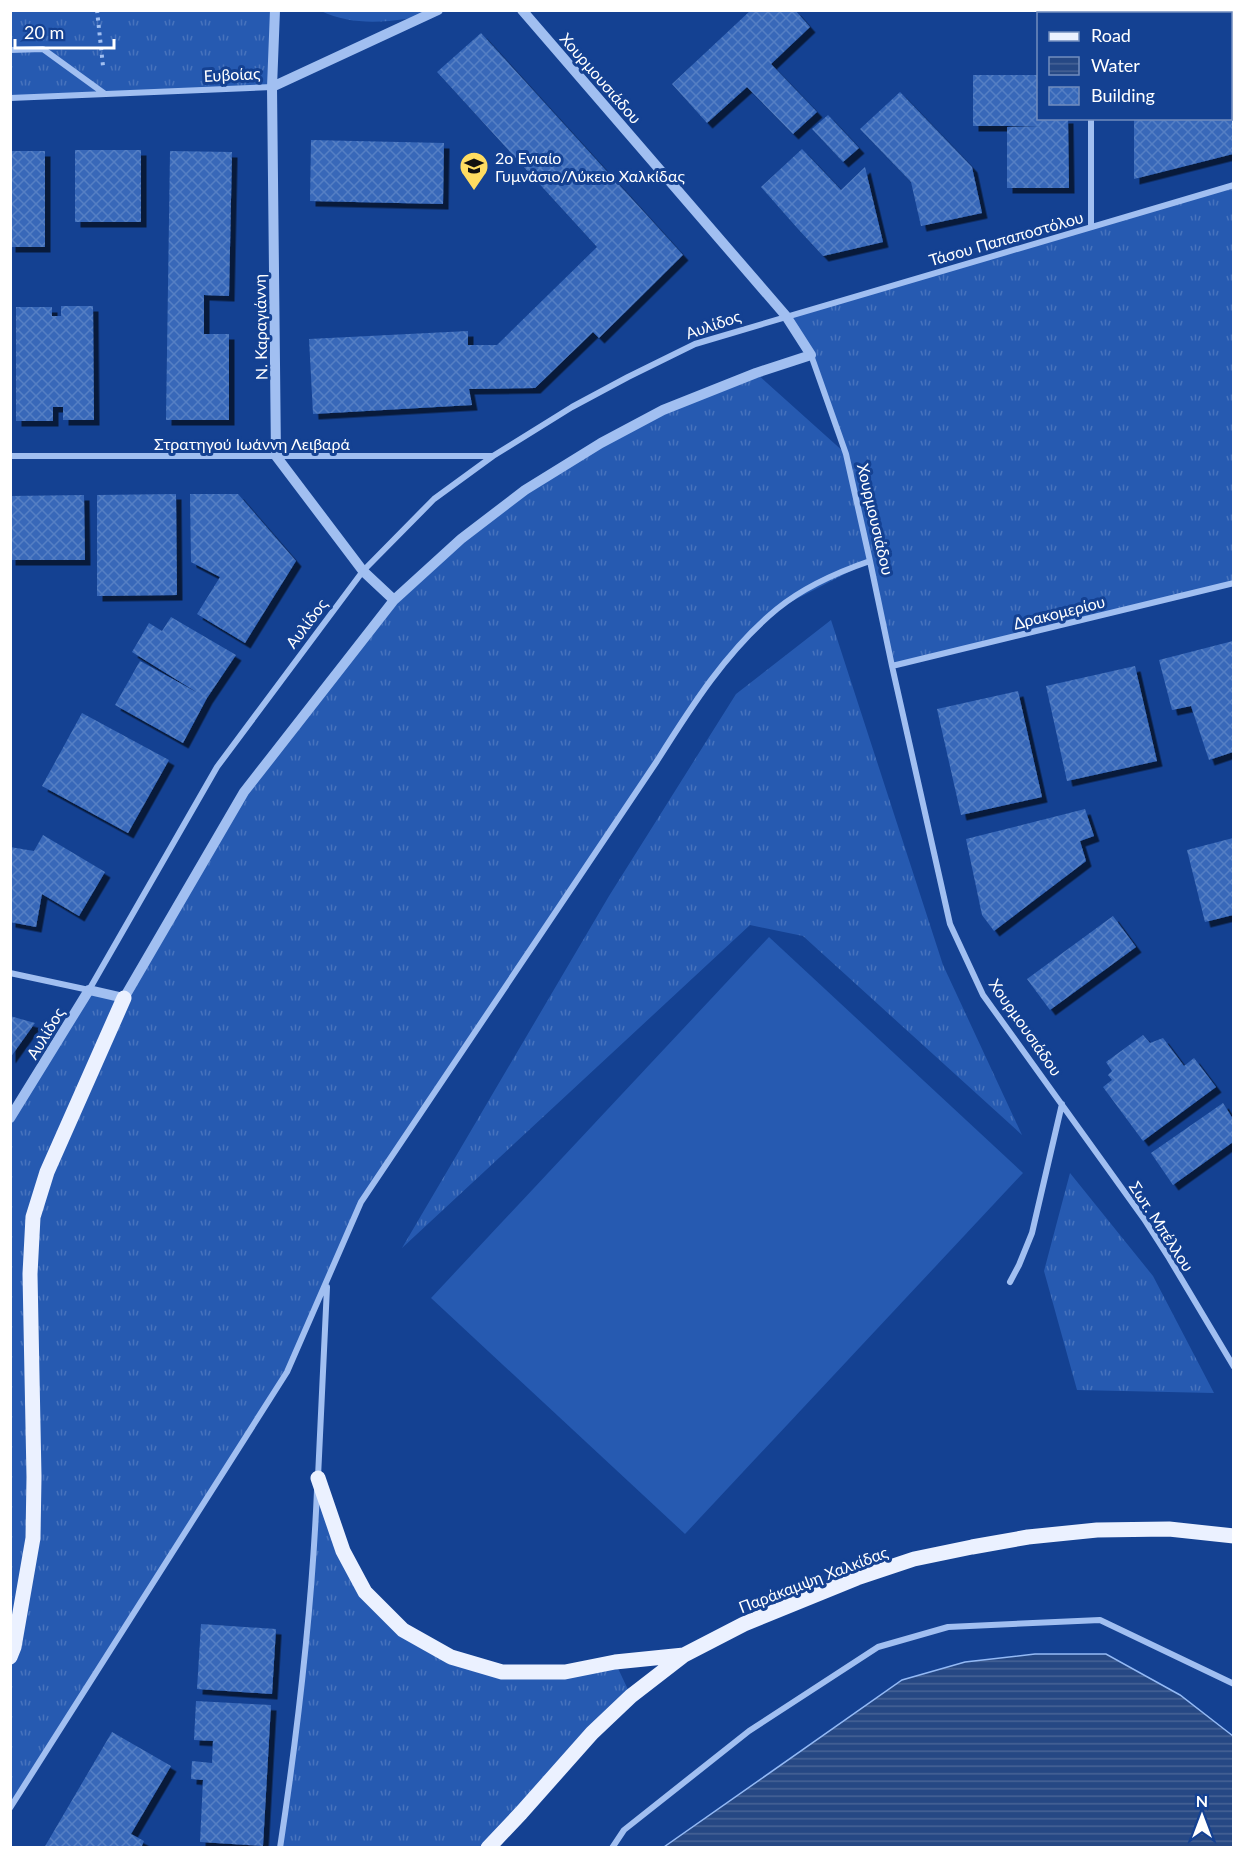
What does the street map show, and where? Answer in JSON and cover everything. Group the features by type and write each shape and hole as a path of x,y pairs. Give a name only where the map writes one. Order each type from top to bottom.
{"main road":[{"path":"10,1657 14,1647 33,1538 30,1274 33,1217 47,1172 124,998"},
{"path":"318,1478 343,1551 365,1592 403,1630 451,1657 502,1672 565,1672 615,1662 684,1655"},
{"name":"Παράκαμψη Χαλκίδας","path":"488,1848 592,1732 631,1696 684,1655 744,1624 857,1578 914,1559 1028,1537 1097,1530 1169,1529 1233,1536"}],"street":[{"name":"Ν. Καραγιάννη","path":"274,10 272,87 276,456"},
{"name":"Ευβοίας","path":"10,98 272,87 438,10"},
{"name":"Χουρμουσιάδου","path":"522,10 786,316 811,355 846,454 950,924 983,995 1062,1104"},
{"path":"10,50 43,49 105,95"},
{"path":"1091,120 1091,227"},
{"name":"Τάσου Παπαποστόλου","path":"786,316 1233,185"},
{"name":"Αυλίδος","path":"10,1118 89,990 217,767 363,571 434,499 493,456 572,407 694,344 786,316"},
{"path":"10,973 124,998 244,792 394,600 461,539 525,490 601,443 663,410 756,373 811,355"},
{"name":"Στρατηγού Ιωάννη Λειβαρά","path":"10,456 493,456"},
{"path":"276,456 363,571 394,600"},
{"path":"10,1808 286,1372 361,1202 698,697 743,642 777,609 838,572 870,561"},
{"name":"Δρακομερίου","path":"892,666 1233,583"},
{"path":"1010,1282 1020,1265 1032,1233 1062,1104"},
{"name":"Σωτ. Μπέλλου","path":"1062,1104 1163,1248 1233,1367"},
{"path":"280,1848 294,1751 312,1585 328,1281"},
{"path":"612,1848 624,1830 749,1731 878,1647 948,1627 1100,1620 1233,1684"}],"path":[{"path":"97,10 105,95"}],"green space":[{"path":"10,11 277,11 272,87 11,96"},
{"path":"321,11 438,11 406,19 373,22 342,18"},
{"path":"1233,185 1233,583 892,666 870,561 777,609 743,642 698,697 361,1202 287,1372 11,1808 10,1118 89,990 125,998 244,792 394,600 461,539 601,443 756,373 845,453 811,355 786,316"},
{"path":"831,620 943,965 1022,1135 803,936 750,925 402,1248 609,896 736,694"},
{"path":"769,937 1023,1173 685,1534 431,1298"},
{"path":"1070,1173 1153,1276 1214,1393 1077,1390 1044,1271"},
{"path":"318,1478 343,1551 403,1630 502,1672 615,1662 631,1696 488,1847 280,1848 294,1751"}],"water":[{"path":"1035,1654 1106,1654 1180,1695 1233,1736 1233,1847 664,1847 902,1680 965,1662"}],"building":[{"path":"751,10 795,10 810,27 771,64 817,112 793,134 747,87 707,123 672,84"},
{"path":"481,33 683,255 599,338 593,332 535,388 469,389 472,405 313,414 309,339 468,331 468,345 497,345 597,247 437,72"},
{"path":"973,75 1037,75 1037,120 1068,120 1069,188 1007,188 1007,127 1041,126 973,126"},
{"path":"1232,90 1233,154 1134,179 1134,120 1232,120"},
{"path":"900,92 972,167 982,213 921,226 911,182 860,129"},
{"path":"828,115 859,148 843,162 812,129"},
{"path":"311,140 444,143 443,204 310,201"},
{"path":"802,149 841,190 865,167 883,242 823,256 761,187"},
{"path":"75,150 141,150 141,222 75,222"},
{"path":"10,151 45,151 45,247 10,247"},
{"path":"170,151 232,152 229,296 204,295 204,334 229,334 229,420 166,420"},
{"path":"61,306 93,306 94,420 63,420 63,407 53,407 53,421 16,421 16,307 52,307 52,316 61,316"},
{"path":"176,494 177,595 97,596 97,495"},
{"path":"190,494 238,494 296,561 245,643 197,614 220,577 191,562"},
{"path":"84,495 85,560 10,560 10,496"},
{"path":"171,617 236,655 207,698 183,743 115,705 140,661 198,693 132,652 149,623 162,631"},
{"path":"1233,641 1233,752 1209,760 1191,706 1172,710 1159,660"},
{"path":"1135,666 1157,761 1067,781 1046,686"},
{"path":"1018,691 1042,797 961,815 937,709"},
{"path":"82,713 169,760 128,833 42,786"},
{"path":"1085,809 1094,836 1080,841 1086,861 994,931 982,915 966,839"},
{"path":"43,835 105,872 79,916 42,894 36,927 10,922 10,847 34,851"},
{"path":"1233,838 1233,915 1205,922 1187,850"},
{"path":"1113,916 1136,947 1050,1010 1027,979"},
{"path":"10,1016 35,1023 10,1058"},
{"path":"1143,1035 1150,1043 1163,1038 1184,1066 1194,1058 1216,1087 1143,1141 1103,1087 1112,1080 1108,1075 1112,1071 1106,1062"},
{"path":"1223,1103 1233,1119 1233,1142 1173,1185 1151,1153"},
{"path":"201,1624 276,1629 272,1694 197,1689"},
{"path":"196,1701 271,1705 263,1846 200,1842 203,1780 191,1779 192,1761 212,1763 213,1741 194,1740"},
{"path":"112,1732 171,1766 131,1834 144,1841 141,1848 44,1848"}],"place":[{"name":"2ο Ενιαίο Γυμνάσιο/Λύκειο Χαλκίδας","path":"474,192"}]}
